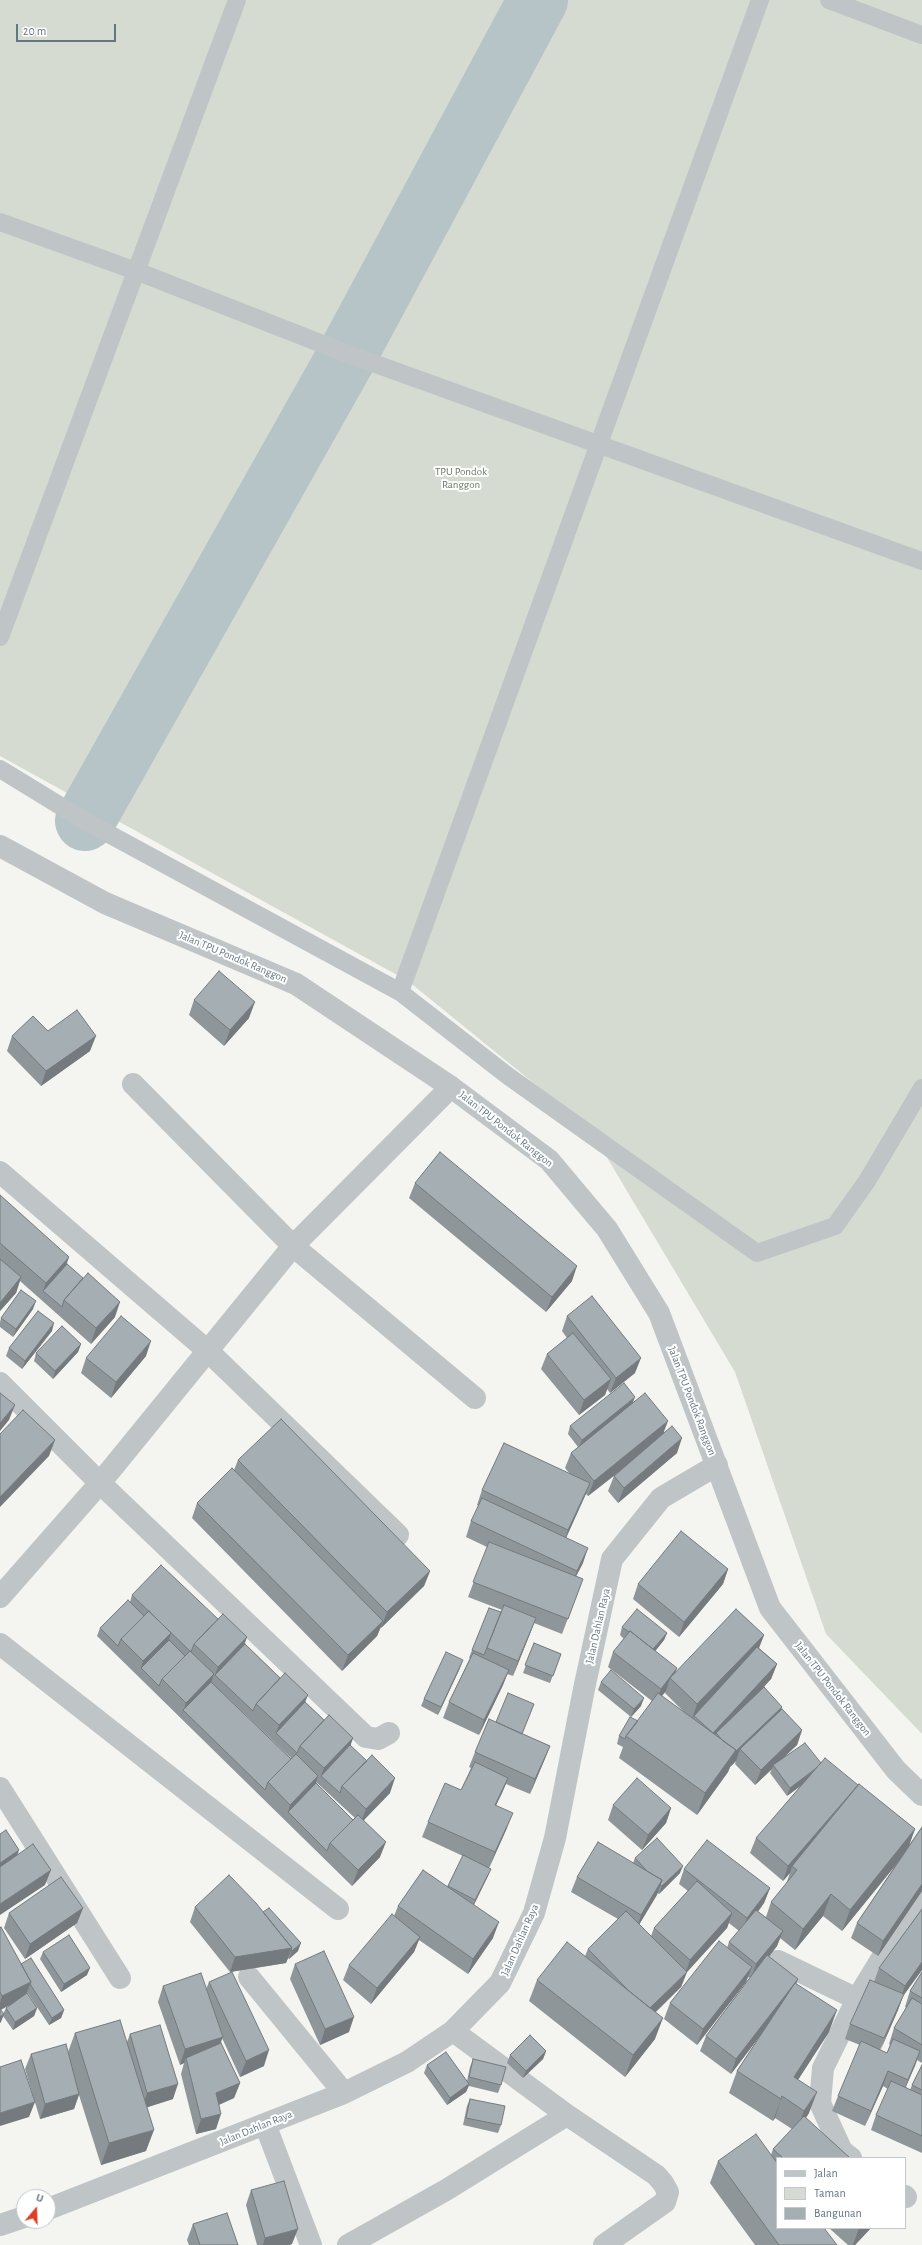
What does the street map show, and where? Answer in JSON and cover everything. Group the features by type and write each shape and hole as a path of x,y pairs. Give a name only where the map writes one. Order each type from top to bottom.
{"street":[{"name":"Jalan TPU Pondok Ranggon","path":"0,846 105,903 296,984 452,1087 549,1160 607,1229 659,1313 770,1608 896,1770 922,1796"},
{"path":"132,1084 293,1246 475,1398"},
{"path":"0,1596 100,1483 209,1352 293,1246 452,1087"},
{"path":"0,1172 209,1352 398,1535"},
{"path":"0,1383 100,1483 366,1737 378,1739 389,1733"},
{"name":"Jalan Dahlan Raya","path":"56,2206 344,2093 407,2062 453,2031 500,1983 534,1913 555,1838 584,1689 612,1559 662,1498 716,1465"},
{"path":"0,1644 338,1909"},
{"path":"0,1788 120,1978"},
{"path":"850,2157 842,2152 820,2103 823,2068 857,1999 891,1943 922,1899"},
{"path":"778,1961 857,1999"},
{"path":"249,1976 344,2093"},
{"path":"453,2031 567,2115 656,2175 668,2192 665,2202 604,2245"},
{"path":"348,2245 446,2190 567,2115"},
{"path":"265,2124 312,2245"},
{"path":"0,2224 16,2219"}],"lane":[{"path":"0,637 237,0"},
{"path":"400,992 760,0"},
{"path":"829,0 922,35"},
{"path":"0,222 136,270 348,354 599,443 922,561"},
{"path":"0,769 85,821 400,992 508,1076 757,1253 835,1226 868,1181 922,1088"}],"green space":[{"name":"TPU Pondok Ranggon","path":"0,0 922,0 922,1734 826,1634 735,1372 590,1129 408,981 0,756"}],"building":[{"path":"219,971 255,1002 230,1030 194,1000"},
{"path":"77,1010 96,1036 46,1071 12,1036 33,1016 48,1031"},
{"path":"440,1152 577,1266 552,1297 415,1183"},
{"path":"0,1195 69,1257 46,1283 0,1243"},
{"path":"0,1259 21,1277 0,1303"},
{"path":"67,1264 83,1278 64,1300 62,1307 43,1291"},
{"path":"88,1273 120,1302 96,1328 64,1300"},
{"path":"21,1290 36,1301 16,1329 1,1318"},
{"path":"592,1296 641,1358 616,1378 567,1316"},
{"path":"38,1311 54,1323 25,1361 9,1348"},
{"path":"121,1316 151,1341 116,1382 86,1358"},
{"path":"62,1326 81,1344 55,1371 36,1353"},
{"path":"573,1333 611,1379 584,1400 547,1354"},
{"path":"624,1383 635,1397 582,1440 570,1426"},
{"path":"0,1393 15,1405 0,1423"},
{"path":"645,1393 668,1421 594,1481 571,1453"},
{"path":"23,1410 55,1440 0,1497 0,1434"},
{"path":"281,1419 430,1571 387,1612 238,1460"},
{"path":"672,1426 682,1438 624,1488 614,1476"},
{"path":"504,1443 590,1483 568,1530 482,1490"},
{"path":"232,1468 383,1621 348,1655 197,1503"},
{"path":"482,1498 588,1548 577,1571 471,1521"},
{"path":"681,1531 728,1569 684,1622 638,1584"},
{"path":"489,1542 583,1579 568,1619 473,1582"},
{"path":"161,1565 218,1619 194,1644 191,1652 132,1595"},
{"path":"128,1600 144,1616 121,1639 118,1646 100,1628"},
{"path":"504,1605 536,1618 518,1661 487,1648"},
{"path":"489,1608 501,1612 484,1655 472,1650"},
{"path":"637,1609 667,1633 653,1649 630,1631 629,1632 622,1627"},
{"path":"736,1609 764,1635 697,1704 670,1678"},
{"path":"149,1611 171,1633 143,1661 121,1639"},
{"path":"223,1614 247,1637 218,1667 194,1644"},
{"path":"630,1631 677,1668 661,1689 613,1652"},
{"path":"169,1640 185,1656 162,1679 159,1686 141,1668"},
{"path":"534,1643 561,1654 553,1676 525,1665"},
{"path":"245,1644 280,1678 256,1704 253,1711 215,1675"},
{"path":"757,1647 777,1664 713,1733 694,1716"},
{"path":"190,1651 214,1674 186,1703 162,1679"},
{"path":"446,1652 463,1660 441,1707 424,1699"},
{"path":"473,1653 509,1670 484,1720 449,1702"},
{"path":"611,1670 644,1698 634,1709 601,1682"},
{"path":"285,1673 308,1695 279,1725 256,1704"},
{"path":"211,1682 291,1759 268,1782 265,1790 183,1710"},
{"path":"764,1687 782,1707 735,1752 736,1750 723,1741 716,1733"},
{"path":"508,1693 534,1704 522,1734 496,1722"},
{"path":"658,1693 736,1750 705,1793 626,1736"},
{"path":"305,1702 324,1720 300,1746 297,1753 276,1733"},
{"path":"782,1709 802,1730 761,1770 740,1749"},
{"path":"329,1715 353,1738 324,1768 300,1746"},
{"path":"630,1717 638,1721 625,1739 619,1736"},
{"path":"489,1719 550,1746 535,1779 475,1752"},
{"path":"805,1743 821,1763 790,1788 773,1765"},
{"path":"350,1745 367,1761 342,1786 340,1793 321,1776"},
{"path":"296,1754 318,1776 290,1805 268,1782"},
{"path":"372,1755 395,1778 366,1809 342,1786"},
{"path":"825,1758 858,1785 788,1866 756,1838"},
{"path":"475,1762 508,1778 495,1805 513,1813 495,1852 428,1822 445,1783 461,1790"},
{"path":"637,1778 671,1808 648,1835 613,1805"},
{"path":"316,1783 353,1820 330,1843 327,1851 288,1812"},
{"path":"859,1784 915,1829 850,1910 831,1894 803,1929 771,1902 797,1870 792,1866"},
{"path":"358,1815 386,1842 358,1870 330,1843"},
{"path":"922,1827 922,1884 883,1941 857,1923"},
{"path":"6,1830 19,1850 0,1863 0,1834"},
{"path":"657,1838 683,1866 662,1886 660,1885 662,1880 647,1871 635,1858"},
{"path":"707,1840 770,1888 747,1918 684,1869"},
{"path":"598,1842 662,1880 641,1915 577,1877"},
{"path":"33,1844 51,1870 0,1904 0,1867"},
{"path":"463,1855 491,1869 475,1900 448,1886"},
{"path":"423,1870 499,1922 473,1959 398,1906"},
{"path":"229,1875 256,1903 292,1948 235,1957 195,1907"},
{"path":"61,1877 83,1908 30,1944 9,1913"},
{"path":"697,1881 732,1913 690,1960 654,1928"},
{"path":"269,1908 301,1943 292,1951 292,1948 263,1912"},
{"path":"922,1909 922,1962 905,1986 879,1968"},
{"path":"756,1910 783,1931 756,1964 729,1942"},
{"path":"626,1911 687,1972 650,2008 629,1991 588,1949"},
{"path":"392,1914 420,1937 377,1988 349,1965"},
{"path":"1,1927 31,1982 2,1996 0,1992"},
{"path":"69,1935 90,1968 64,1984 43,1952"},
{"path":"719,1941 752,1967 703,2029 670,2003"},
{"path":"567,1942 663,2018 633,2055 537,1980"},
{"path":"324,1951 354,2017 325,2029 295,1964"},
{"path":"767,1955 798,1979 736,2059 706,2036"},
{"path":"31,1958 64,2010 52,2018 30,1984 31,1982 21,1964"},
{"path":"232,1972 269,2050 246,2061 209,1982"},
{"path":"922,1972 922,1998 910,1991"},
{"path":"201,1973 223,2037 185,2049 163,1986"},
{"path":"870,1980 904,1994 884,2038 850,2024"},
{"path":"795,1983 837,2010 794,2077 817,2092 804,2111 782,2096 781,2099 737,2071"},
{"path":"27,1993 37,2008 15,2022 6,2008"},
{"path":"912,1998 922,2004 922,2045 894,2028"},
{"path":"0,2009 4,2014 0,2017"},
{"path":"120,2020 154,2130 109,2143 75,2033"},
{"path":"160,2025 178,2084 147,2093 130,2034"},
{"path":"530,2035 546,2051 526,2071 510,2055"},
{"path":"893,2039 920,2051 908,2080 888,2071 871,2111 838,2096 861,2041 887,2053"},
{"path":"221,2043 240,2083 216,2093 221,2114 201,2119 186,2058"},
{"path":"66,2044 79,2094 45,2104 31,2054"},
{"path":"446,2052 469,2084 450,2098 427,2065"},
{"path":"473,2059 506,2067 501,2085 469,2077"},
{"path":"21,2060 35,2102 0,2113 0,2067"},
{"path":"922,2065 922,2090 912,2085"},
{"path":"891,2081 922,2095 922,2136 876,2115"},
{"path":"470,2099 505,2106 501,2125 466,2118"},
{"path":"804,2116 849,2157 782,2157 773,2149"},
{"path":"756,2134 776,2162 776,2229 825,2229 837,2245 779,2245 718,2161"},
{"path":"284,2181 298,2229 265,2238 251,2190"},
{"path":"227,2213 238,2245 200,2245 193,2224"}],"waterway":[{"path":"85,821 348,354 538,0"}]}
